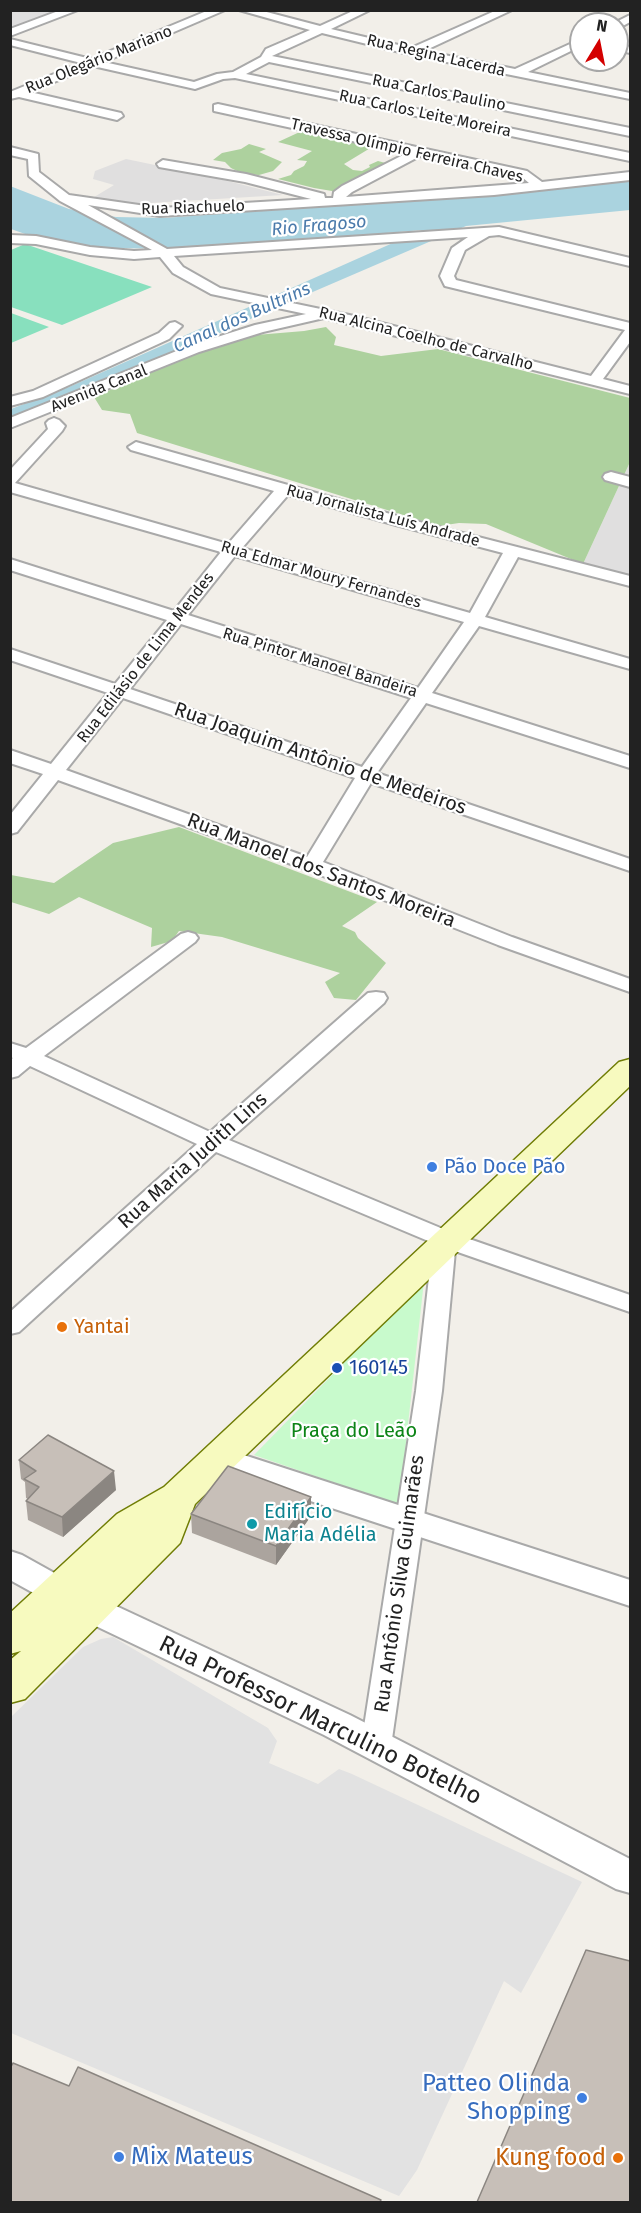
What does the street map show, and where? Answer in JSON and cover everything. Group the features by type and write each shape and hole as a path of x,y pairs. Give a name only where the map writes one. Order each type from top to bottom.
{"main road":[{"path":"10,1638 74,1600 166,1533 178,1497 630,1069"},
{"path":"10,1687 74,1600"}],"street":[{"path":"10,33 74,10"},
{"name":"Rua Olegário Mariano","path":"14,94 220,10"},
{"name":"Rua Regina Lacerda","path":"244,10 412,52 630,96"},
{"path":"10,42 194,86 220,76 235,75 267,58 266,54 270,51 364,10"},
{"path":"412,52 507,10"},
{"path":"515,74 569,48"},
{"name":"Rua Carlos Paulino","path":"267,58 630,132"},
{"name":"Rua Carlos Leite Moreira","path":"235,75 630,157"},
{"path":"14,94 117,116"},
{"name":"Travessa Olímpio Ferreira Chaves","path":"218,108 527,175 540,186 630,176"},
{"path":"603,126 621,117"},
{"name":"Rua Riachuelo","path":"10,151 33,158 32,172 65,198 160,212 336,202 540,186"},
{"path":"163,164 284,187 336,202 339,195 346,189 418,152"},
{"path":"19,172 37,177"},
{"path":"65,198 161,251"},
{"path":"488,231 459,248 447,276 448,281 630,327"},
{"path":"10,233 99,252 134,255 161,251 488,231 508,232 630,262"},
{"path":"10,240 36,240"},
{"name":"Rua Alcina Coelho de Carvalho","path":"161,251 178,270 216,291 291,305 630,390"},
{"name":"Avenida Canal","path":"10,424 210,344 260,328 326,314"},
{"path":"10,402 38,394 164,336 175,326"},
{"path":"594,381 630,333"},
{"path":"10,480 54,431 57,426 54,423"},
{"name":"Rua Jornalista Luís Andrade","path":"136,447 283,490 630,582"},
{"path":"611,477 630,482"},
{"name":"Rua Edmar Moury Fernandes","path":"10,487 630,664"},
{"name":"Rua Edilásio de Lima Mendes","path":"10,828 232,549 283,490"},
{"path":"312,866 366,775 475,619 513,551"},
{"name":"Rua Pintor Manoel Bandeira","path":"10,564 630,762"},
{"name":"Rua Joaquim Antônio de Medeiros","path":"10,654 630,864"},
{"name":"Rua Manoel dos Santos Moreira","path":"10,756 312,866 505,941 630,986"},
{"path":"16,1059 188,938"},
{"name":"Rua Maria Judith Lins","path":"10,1326 376,998"},
{"path":"16,1059 446,1242 630,1304"},
{"name":"Rua Antônio Silva Guimarães","path":"376,1746 429,1391 446,1242"},
{"path":"219,1459 409,1519 630,1593"},
{"name":"Rua Professor Marculino Botelho","path":"10,1564 74,1600 337,1725 630,1877"}],"shaded area":[{"path":"11,11 75,11 11,35"},
{"path":"126,159 283,195 150,203 120,203 91,199 114,185 93,179 95,171"},
{"path":"630,462 630,577 583,564"},
{"path":"113,1637 268,1728 277,1741 269,1763 318,1784 339,1769 582,1882 521,1993 504,1981 417,2170 399,2196 11,2033 11,1717 83,1647 101,1639"}],"green space":[{"path":"304,130 372,147 344,164 353,170 362,171 378,161 393,165 338,192 278,179 291,175 304,166 307,161 297,160 312,151 278,142"},
{"path":"249,144 266,149 259,152 282,162 273,171 259,175 243,174 225,162 213,160 222,153 241,149"},
{"path":"25,244 152,287 62,325 11,307 11,250"},
{"path":"11,313 49,327 11,343"},
{"path":"326,327 336,337 334,345 381,356 438,349 630,398 630,462 583,564 486,524 459,523 439,526 137,433 130,414 102,410 94,397 232,337"},
{"path":"179,827 377,902 342,926 355,932 358,938 386,963 356,1000 334,998 325,982 340,973 222,937 179,931 172,941 151,947 152,928 79,897 49,914 11,902 11,875 54,883 113,843"},
{"name":"Praça do Leão","path":"424,1281 399,1505 254,1455"}],"water":[{"path":"630,180 630,210 466,226 257,316 109,384 11,422 11,409 69,387 422,230 197,249 103,248 28,235 11,229 10,186 69,209 116,217 164,218 484,195"}],"building":[{"path":"48,1435 114,1471 62,1517 26,1501 39,1487 24,1479 36,1471 19,1460"},
{"name":"Edifício Maria Adélia","path":"228,1466 311,1497 276,1546 191,1514"},
{"name":"Patteo Olinda Shopping","path":"586,1950 630,1961 630,2202 477,2202"},
{"name":"Mix Mateus","path":"13,2063 69,2086 78,2067 381,2200 380,2202 10,2202 10,2068"}],"place":[{"name":"Pão Doce Pão","path":"432,1167"},
{"name":"Yantai","path":"62,1327"},
{"name":"160145","path":"337,1368"},
{"name":"Edifício Maria Adélia","path":"252,1524"},
{"name":"Patteo Olinda Shopping","path":"582,2098"},
{"name":"Mix Mateus","path":"119,2157"},
{"name":"Kung food","path":"618,2158"}],"water label":[{"name":"Rio Fragoso","path":"319,226"},
{"name":"Canal dos Bultrins","path":"242,318"}]}
